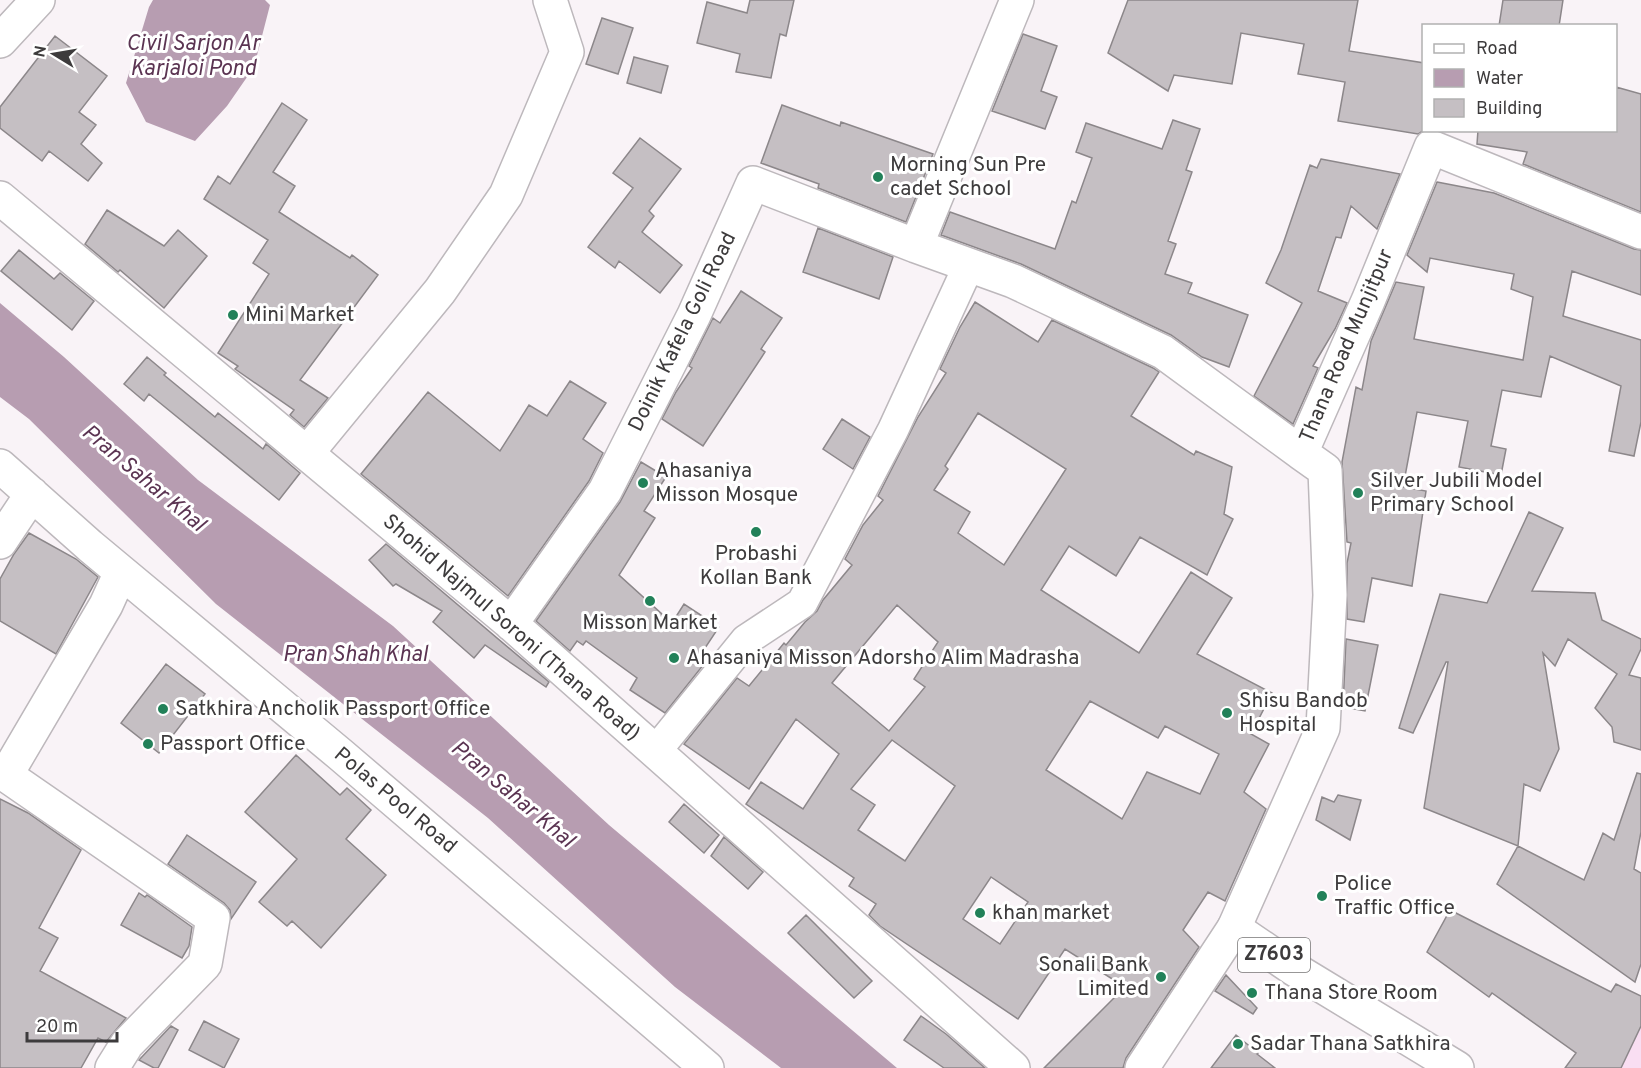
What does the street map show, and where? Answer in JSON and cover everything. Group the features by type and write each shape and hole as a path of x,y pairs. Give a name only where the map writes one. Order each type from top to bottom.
{"street":[{"path":"0,41 38,0"},
{"path":"307,453 440,291 506,195 567,52 550,0"},
{"path":"1017,0 916,246 1013,281 1163,352 1301,453"},
{"name":"Thana Road Munjitpur","path":"1234,928 1323,728 1330,595 1325,470 1301,453 1368,301 1431,147 1641,232"},
{"name":"Doinik Kafela Goli Road","path":"512,624 605,491 694,315 753,183 916,246"},
{"name":"Shohid Najmul Soroni (Thana Road)","path":"0,198 512,624 1013,1068"},
{"path":"655,752 746,640 802,603 892,430 969,265"},
{"name":"Polas Pool Road","path":"0,466 121,572 341,755 707,1068"},
{"path":"0,542 32,494"},
{"path":"112,1068 126,1044 206,964 213,918 6,775 106,605 121,572"},
{"name":"Z7603","path":"1142,1068 1234,928 1294,969 1457,1068"}],"shaded area":[{"path":"1641,1002 1641,1068 1609,1068"}],"water":[{"name":"Civil Sarjon Ar Karjaloi Pond","path":"153,0 265,0 270,5 254,67 227,106 195,141 146,122 126,83"},
{"name":"Pran Shah Khal","path":"0,303 64,357 198,480 393,626 609,825 897,1068 781,1068 675,987 488,818 216,604 29,419 0,397"}],"building":[{"path":"750,0 794,0 786,36 780,34 771,78 736,72 740,54 697,43 707,2 747,13"},
{"path":"1128,0 1358,0 1349,51 1422,63 1422,131 1418,134 1338,121 1345,82 1298,74 1304,44 1241,33 1232,84 1174,75 1168,91 1108,53"},
{"path":"1503,0 1563,0 1559,24 1499,24"},
{"path":"602,18 633,28 618,74 586,64"},
{"path":"1023,34 1057,46 1041,91 1057,97 1045,129 992,111"},
{"path":"55,36 107,76 79,112 96,125 81,144 102,163 88,181 49,151 42,161 0,128 0,107"},
{"path":"634,57 668,66 661,93 627,83"},
{"path":"1617,87 1641,94 1641,212 1523,164 1527,152 1477,144 1478,132 1617,132"},
{"path":"282,103 307,120 273,172 295,186 279,212 350,258 352,255 378,275 300,380 328,398 304,427 290,415 294,410 235,369 238,366 218,353 269,274 253,263 268,240 204,199 218,176 230,184"},
{"name":"Morning Sun Pre cadet School","path":"782,105 840,126 841,122 933,154 906,222 818,188 819,184 761,163"},
{"path":"1173,120 1200,129 1186,170 1192,172 1168,241 1176,244 1165,274 1192,283 1188,293 1248,315 1229,367 1202,357 1171,335 1021,264 941,235 950,212 1055,249 1072,201 1076,203 1092,158 1076,152 1086,123 1162,149"},
{"path":"640,138 681,169 649,211 654,216 642,232 682,265 660,293 619,261 615,268 588,247 633,188 613,173"},
{"path":"1321,159 1400,174 1377,229 1351,206 1341,238 1336,237 1318,291 1347,303 1313,366 1318,368 1293,424 1254,396 1302,303 1266,283 1281,250 1310,165 1317,168"},
{"path":"1437,182 1494,193 1641,250 1641,295 1572,271 1563,316 1641,340 1641,422 1634,456 1609,451 1621,386 1550,356 1541,397 1502,390 1491,446 1506,449 1501,475 1459,467 1468,421 1417,412 1403,487 1426,491 1412,586 1372,578 1364,622 1347,619 1347,563 1351,543 1347,542 1342,462 1356,387 1362,390 1371,341 1396,282 1424,287 1414,339 1523,360 1533,297 1511,289 1514,274 1430,258 1427,272 1407,255"},
{"path":"107,210 164,246 178,230 207,256 164,308 120,270 118,272 85,244"},
{"path":"818,228 893,257 879,299 803,272"},
{"path":"19,250 54,279 60,273 94,301 72,330 1,271"},
{"path":"741,291 782,318 761,349 765,352 703,446 662,419 692,368 689,366 713,318 720,323"},
{"path":"975,302 1038,342 1052,320 1153,368 1159,372 1131,416 1194,455 1196,451 1232,467 1224,514 1233,519 1207,575 1140,537 1116,576 1069,546 1041,590 1139,653 1191,572 1232,598 1197,654 1272,693 1251,734 1269,744 1244,792 1266,809 1225,901 1208,892 1183,930 1199,947 1126,1058 1123,1068 1044,1068 1125,987 1065,949 1018,1019 880,926 869,915 876,904 849,886 854,878 746,804 761,782 803,809 839,754 796,719 749,789 684,744 737,678 749,686 784,643 786,645 817,611 823,600 852,565 845,559 863,525 883,500 878,496 918,417 946,373 940,369","holes":["978,413 1066,469 1004,565 958,533 970,512 934,490 948,469 945,466","897,605 938,642 914,679 925,687 889,731 832,683","1090,701 1158,738 1165,726 1219,754 1200,794 1147,772 1122,819 1046,770","892,740 955,786 905,861 858,830 875,805 851,789","991,877 1028,902 1000,944 963,919"]},
{"path":"147,357 166,373 164,375 215,417 218,413 263,449 266,444 300,473 279,500 149,394 144,401 124,384"},
{"path":"570,381 606,403 583,439 603,453 589,481 508,596 361,474 428,392 500,451 529,405 547,416"},
{"path":"842,419 870,437 853,469 823,449"},
{"path":"641,462 666,477 644,511 655,518 619,575 672,623 684,604 719,627 701,654 708,659 665,713 630,690 637,678 586,641 583,645 577,641 570,651 536,621 620,502"},
{"path":"1529,512 1563,528 1532,591 1595,593 1602,620 1641,639 1641,649 1629,675 1641,678 1641,750 1614,742 1612,727 1595,708 1617,674 1568,639 1555,666 1543,653 1559,749 1540,791 1524,784 1518,846 1424,808 1448,662 1413,733 1399,728 1440,594 1487,603"},
{"path":"29,533 76,559 98,577 56,654 0,621 0,579"},
{"path":"386,544 549,682 546,687 485,645 474,658 433,622 442,611 396,584 393,586 369,560"},
{"path":"1346,639 1378,645 1365,711 1343,707"},
{"name":"Satkhira Ancholik Passport Office","path":"166,664 205,694 159,753 121,723"},
{"path":"296,755 340,795 347,788 371,810 346,839 386,875 321,948 292,921 287,926 259,902 297,859 245,812"},
{"path":"1637,773 1641,774 1641,832 1634,869 1641,873 1641,964 1635,982 1497,884 1518,846 1584,880 1603,833 1614,840"},
{"path":"1338,795 1361,800 1350,840 1316,820 1322,797 1334,802"},
{"path":"0,799 28,813 81,850 39,928 58,938 40,971 126,1018 106,1042 98,1038 81,1068 0,1068"},
{"path":"684,804 719,835 704,853 669,822"},
{"path":"187,835 256,882 231,919 230,910 224,903 168,864"},
{"path":"724,837 763,872 748,889 711,856"},
{"path":"139,893 145,897 147,895 192,927 189,946 182,958 121,925"},
{"path":"1450,910 1611,992 1616,984 1641,996 1641,1026 1621,1068 1565,1068 1576,1053 1492,993 1489,997 1427,952"},
{"path":"806,915 872,981 854,998 788,933"},
{"path":"1226,975 1257,1008 1253,1014 1215,991"},
{"path":"921,1016 985,1068 944,1068 904,1040"},
{"path":"204,1021 239,1039 224,1068 189,1050"},
{"path":"171,1026 178,1030 158,1068 139,1060"},
{"name":"Sadar Thana Satkhira","path":"1236,1035 1257,1054 1275,1068 1211,1068"}],"place":[{"name":"Morning Sun Pre cadet School","path":"878,177"},
{"name":"Mini Market","path":"233,315"},
{"name":"Ahasaniya Misson Mosque","path":"643,483"},
{"name":"Silver Jubili Model Primary School","path":"1358,493"},
{"name":"Probashi Kollan Bank","path":"756,532"},
{"name":"Misson Market","path":"650,601"},
{"name":"Ahasaniya Misson Adorsho Alim Madrasha","path":"674,658"},
{"name":"Satkhira Ancholik Passport Office","path":"163,709"},
{"name":"Shisu Bandob Hospital","path":"1227,713"},
{"name":"Passport Office","path":"148,744"},
{"name":"Police Traffic Office","path":"1322,896"},
{"name":"khan market","path":"980,913"},
{"name":"Sonali Bank Limited","path":"1161,977"},
{"name":"Thana Store Room","path":"1252,993"},
{"name":"Sadar Thana Satkhira","path":"1238,1044"}],"water label":[{"name":"Pran Sahar Khal","path":"143,479"},
{"name":"Pran Sahar Khal","path":"512,795"}]}
